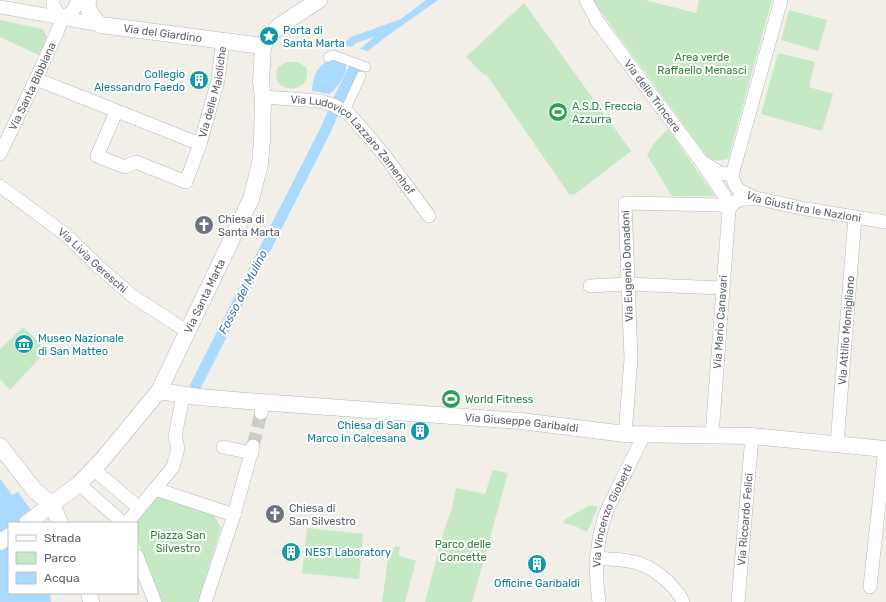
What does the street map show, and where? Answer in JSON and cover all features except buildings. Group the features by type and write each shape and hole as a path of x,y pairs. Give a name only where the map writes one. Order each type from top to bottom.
{"street":[{"path":"53,0 53,6 62,18 73,11 78,0"},
{"path":"88,0 89,10 93,18 101,25"},
{"path":"263,46 269,36 279,26 319,0"},
{"name":"Via delle Trincere","path":"586,0 597,21 701,161 720,173 732,175"},
{"path":"732,175 781,0"},
{"name":"Via del Giardino","path":"0,7 101,25 263,46"},
{"name":"Via Santa Bibbiana","path":"0,154 36,79 62,18"},
{"name":"Via delle Maioliche","path":"116,112 97,156 125,167 136,162 186,182 200,144 218,80 223,40"},
{"name":"Via Santa Marta","path":"32,519 78,484 93,469 159,391 188,332 251,199 260,164 262,140 263,97 261,82 263,46"},
{"path":"328,57 333,56 366,67"},
{"path":"342,110 362,76"},
{"name":"Via delle Maioliche","path":"36,79 116,112 200,144"},
{"name":"Via Ludovico Lazzaro Zamenhof","path":"263,97 311,100 326,103 342,110 352,117 385,156 429,216"},
{"name":"Via Mario Canavari","path":"701,161 724,195 729,209 712,436"},
{"name":"Via Giusti tra le Nazioni","path":"732,175 735,185 739,190 755,198 806,209 886,222"},
{"name":"Via Livia Gereschi","path":"0,186 66,235 131,295 188,332"},
{"path":"729,209 737,200 755,198"},
{"name":"Via Eugenio Donadoni","path":"625,434 631,359 625,203 721,205 729,209"},
{"name":"Via Attilio Momigliano","path":"837,444 855,217"},
{"path":"590,286 627,284 722,288"},
{"name":"Via Giuseppe Garibaldi","path":"159,391 262,407 521,421 625,434 752,436 885,449 870,587"},
{"path":"128,522 173,467 178,448 175,437 183,395"},
{"name":"Via Vincenzo Gioberti","path":"598,602 596,558 599,538 607,510 644,435"},
{"name":"Via Riccardo Felici","path":"738,602 752,436"},
{"path":"0,446 36,492 52,504 60,522"},
{"path":"205,602 234,515 253,449 223,447"},
{"path":"93,469 139,508"},
{"path":"78,484 122,522"},
{"path":"155,489 234,515"},
{"path":"596,558 636,562 649,567 673,587 683,602"},
{"path":"138,559 155,602"}],"green space":[{"name":"Area verde Raffaello Menasci","path":"593,0 645,0 696,13 699,0 772,0 728,159 716,160 711,159 706,155"},
{"name":"A.S.D. Freccia Azzurra","path":"524,3 631,151 574,195 569,194 486,74 484,75 466,57"},
{"path":"789,10 827,20 818,51 781,40"},
{"path":"0,20 43,29 48,40 41,56 0,37"},
{"path":"778,53 815,62 809,87 833,94 822,131 761,114"},
{"path":"287,62 297,62 306,67 307,76 304,83 298,87 284,87 279,83 276,76 278,67"},
{"path":"668,129 715,196 672,196 647,155 655,142"},
{"path":"23,327 47,350 10,390 0,379 0,349"},
{"name":"Parco delle Concette","path":"493,470 508,473 472,602 425,602 443,534 452,508 456,488 485,494"},
{"name":"Piazza San Silvestro","path":"156,495 213,514 221,528 198,602 161,602 138,542 138,522 135,522"},
{"path":"590,505 598,507 587,532 575,526 563,523 564,520"},
{"path":"307,528 363,534 359,579 302,573"},
{"path":"396,546 400,547 399,556 416,561 405,602 382,602 389,551"}],"water":[{"path":"426,0 438,0 368,51 360,49 374,37 356,43 352,47 342,45 351,37 401,19"},
{"path":"333,58 341,60 345,63 346,71 342,80 329,94 312,91 313,80 317,71 324,63"},
{"path":"0,479 12,495 18,492 39,522 8,522 8,594 50,594 51,602 0,602"}],"waterway":[{"name":"Fosso del Mulino","path":"338,101 356,65"},
{"name":"Fosso del Mulino","path":"195,387 334,111"}],"tunnel":[{"path":"253,446 261,413"}],"place":[{"name":"Porta di Santa Marta","path":"269,36"},
{"name":"Collegio Alessandro Faedo","path":"199,80"},
{"name":"A.S.D. Freccia Azzurra","path":"558,112"},
{"name":"Chiesa di Santa Marta","path":"204,225"},
{"name":"Museo Nazionale di San Matteo","path":"24,344"},
{"name":"World Fitness","path":"451,399"},
{"name":"Chiesa di San Marco in Calcesana","path":"420,431"},
{"name":"Chiesa di San Silvestro","path":"275,514"},
{"name":"NEST Laboratory","path":"291,552"},
{"name":"Officine Garibaldi","path":"537,564"}]}
